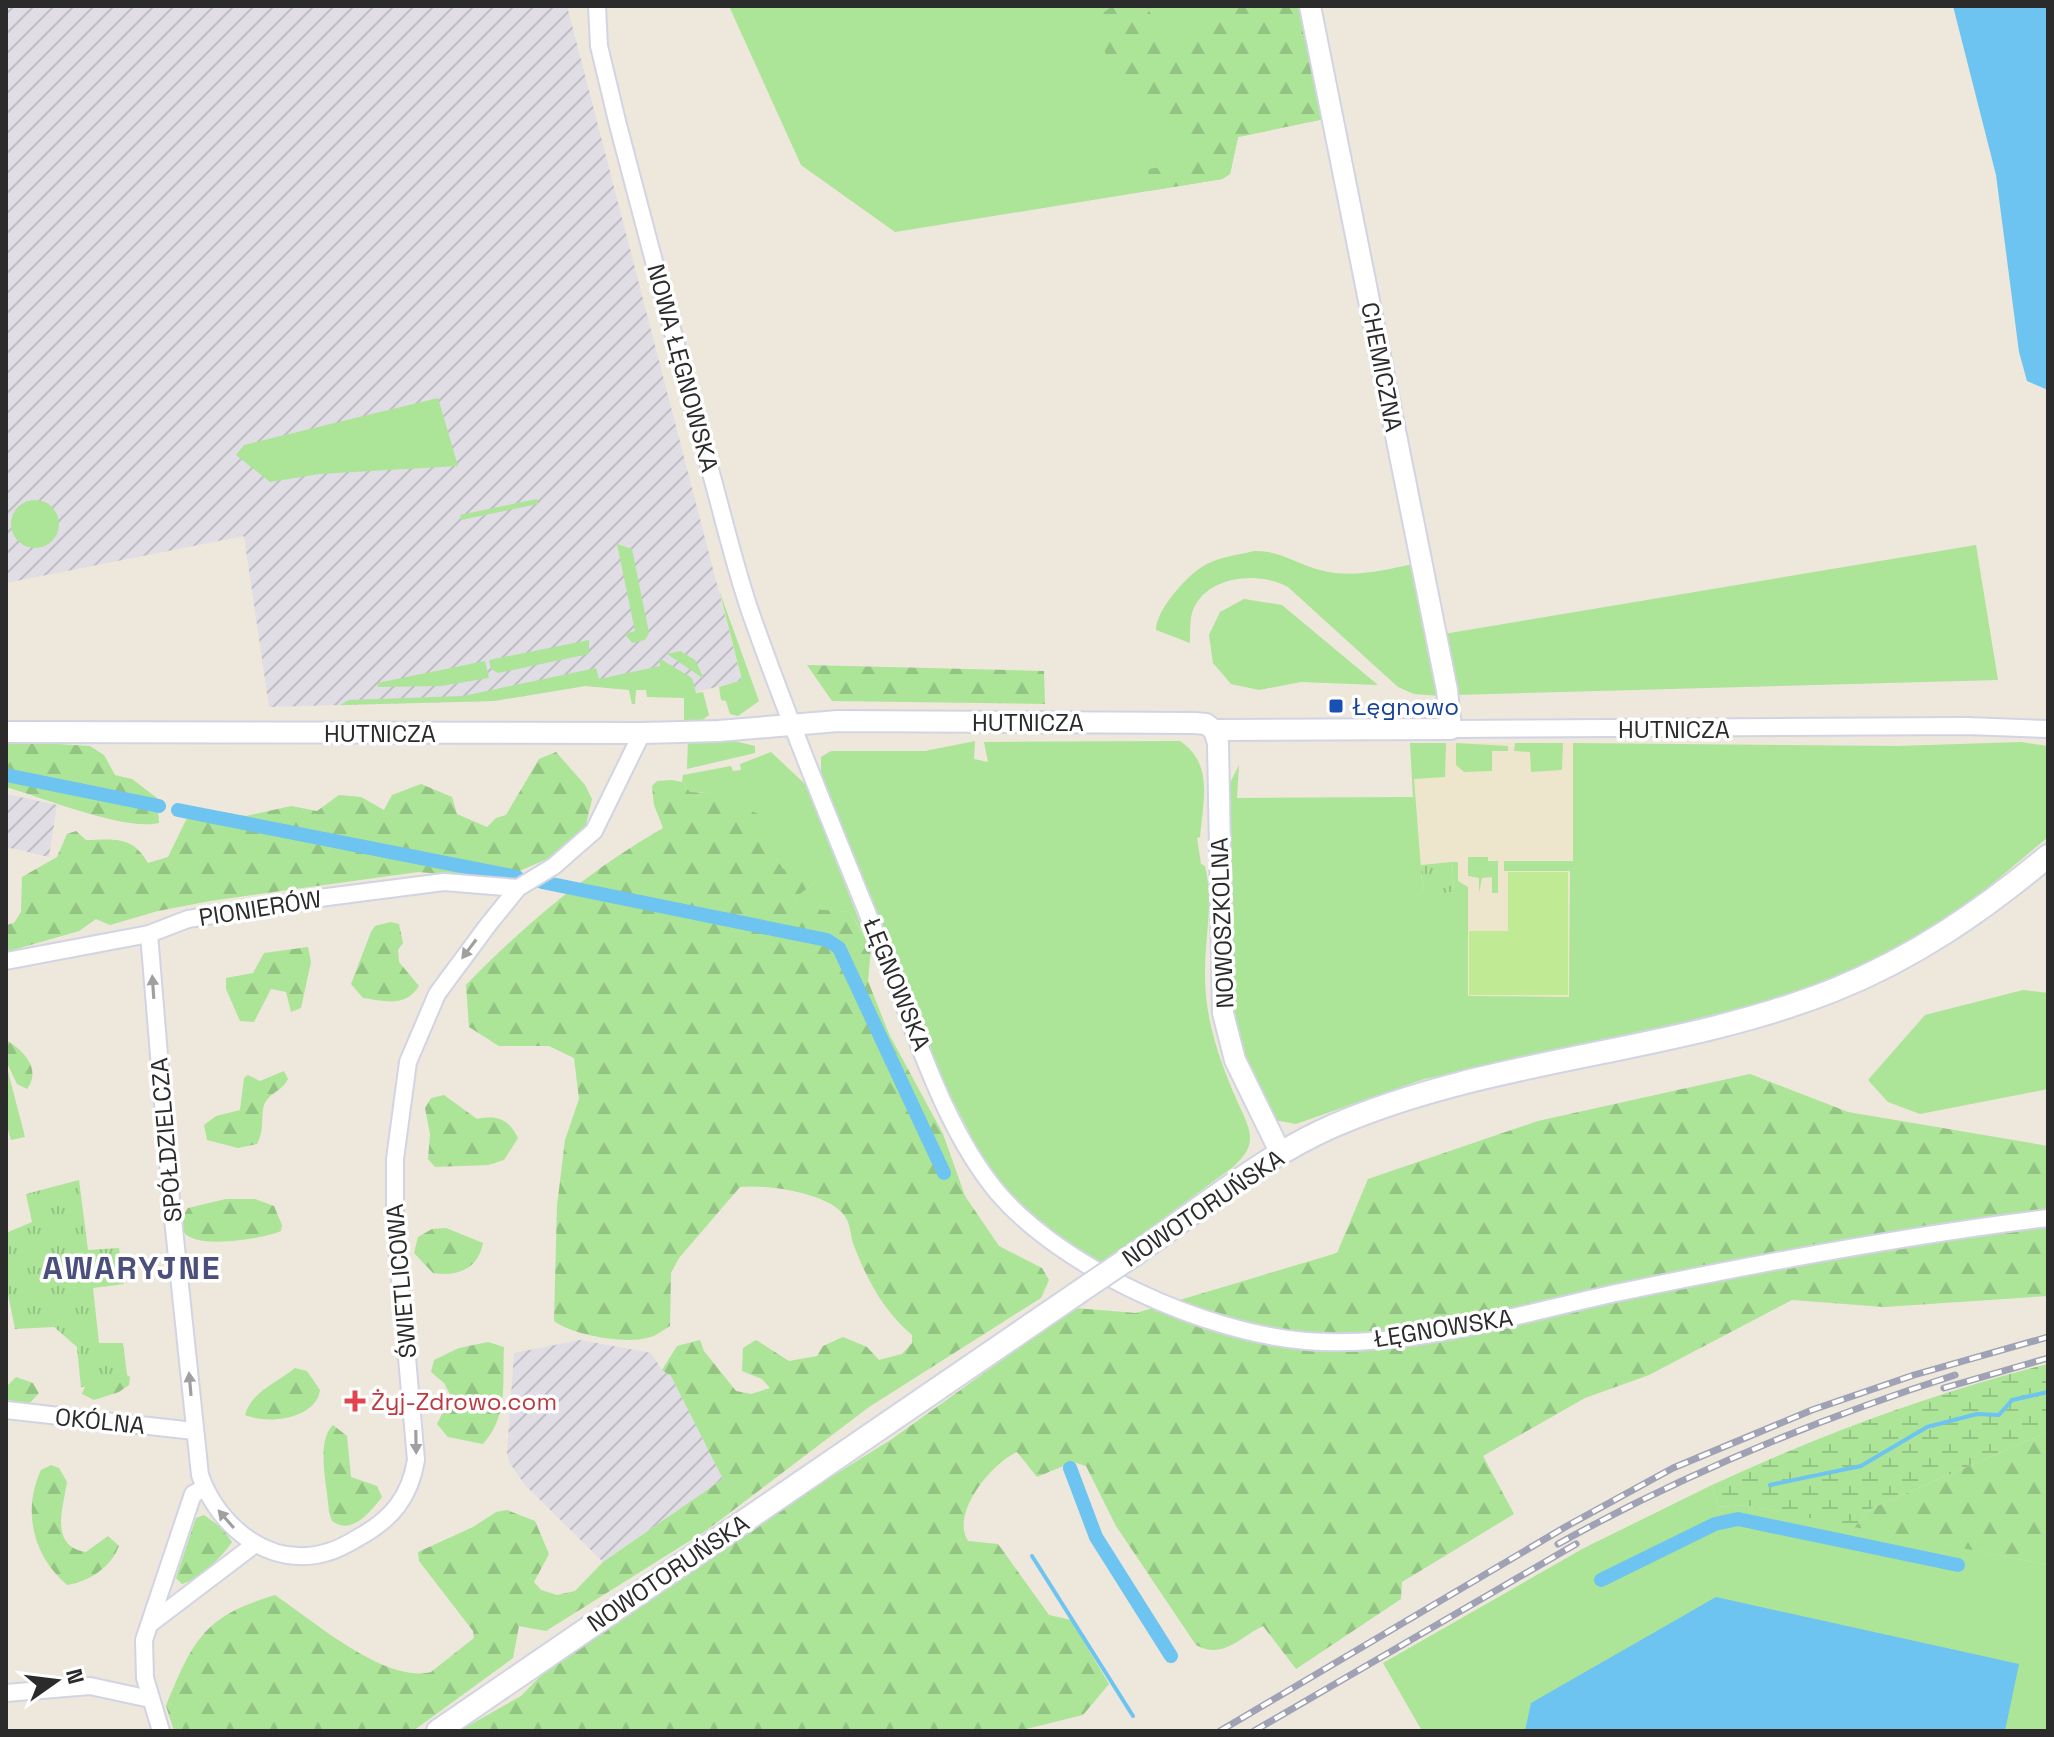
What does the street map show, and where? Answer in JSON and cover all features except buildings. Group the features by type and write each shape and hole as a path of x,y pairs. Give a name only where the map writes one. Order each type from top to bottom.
{"main road":[{"name":"NOWOTORUŃSKA","path":"438,1731 1281,1154 1332,1126 1418,1096 1731,1021 1833,991 1913,953 1952,930 2048,856"}],"street":[{"name":"NOWA ŁĘGNOWSKA","path":"597,6 599,46 696,418 750,610 793,724"},
{"name":"CHEMICZNA","path":"1310,6 1447,690 1451,729"},
{"name":"HUTNICZA","path":"6,732 642,733 719,731 838,721 1195,723 1206,724 1214,730 2048,729"},
{"name":"ŁĘGNOWSKA","path":"793,724 930,1066 980,1169 1006,1201 1042,1235 1144,1297 1233,1328 1303,1341 1415,1337 1768,1261 1940,1231 2048,1218"},
{"name":"NOWOSZKOLNA","path":"1214,730 1218,743 1223,1013 1240,1073 1281,1154"},
{"name":"ŚWIETLICOWA","path":"254,1545 302,1555 329,1552 387,1519 411,1485 417,1435 395,1221 395,1159 408,1062 437,994 518,888 554,866 594,831 642,733"},
{"name":"PIONIERÓW","path":"6,961 149,934 188,919 327,897 444,882 518,888"},
{"name":"SPÓŁDZIELCZA","path":"149,934 194,1431 205,1488 218,1511 254,1545"},
{"name":"OKÓLNA","path":"6,1410 194,1431"},
{"path":"161,1731 150,1699 143,1658 151,1623 193,1494 205,1488"},
{"path":"151,1623 254,1545"},
{"path":"6,1693 90,1686 150,1699"}],"shaded area":[{"path":"6,6 567,6 742,681 691,693 585,686 494,701 269,707 244,536 6,583"},
{"path":"1410,743 1580,743 1575,1020 1425,1056 1421,900"},
{"path":"6,794 57,805 49,857 6,847"},
{"path":"580,1340 651,1353 662,1370 671,1376 723,1479 603,1562 525,1485 509,1462 507,1453 514,1353"}],"green space":[{"path":"729,6 1301,6 1324,119 1238,137 1230,174 1222,179 895,232 801,165"},
{"path":"1112,6 1144,6 1176,41 1221,6 1301,6 1324,119 1238,137 1230,174 1222,179 1149,191 1148,169 1195,162 1109,68 1097,18"},
{"path":"438,398 458,466 319,474 270,482 236,455 244,445"},
{"path":"537,499 538,504 461,520 460,515"},
{"path":"35,500 52,507 59,524 52,541 35,548 18,541 11,524 18,507"},
{"path":"617,544 632,549 649,633 645,640 632,643 625,634 635,631"},
{"path":"1976,545 1998,680 1456,695 1444,634"},
{"path":"1254,551 1344,574 1414,564 1440,696 1414,694 1398,687 1288,587 1276,582 1246,578 1232,580 1206,593 1191,617 1190,643 1156,630 1167,603 1198,570 1216,560"},
{"path":"719,590 759,701 738,716 730,714 726,701 721,700 719,687 742,680"},
{"path":"1244,599 1282,605 1378,685 1301,682 1259,690 1231,684 1213,663 1209,635 1220,612"},
{"path":"589,640 589,654 498,673 491,669 489,660"},
{"path":"680,651 695,660 704,679 667,654"},
{"path":"659,658 692,678 696,693 703,692 709,715 700,722 684,722 684,698 647,697 646,690 636,690 635,704 632,704 629,690 585,686 494,701 340,705 349,700 463,696 596,668 599,679 660,666"},
{"path":"485,661 489,678 441,686 378,687 377,683"},
{"path":"807,665 1044,671 1045,704 832,701"},
{"path":"730,740 755,746 755,753 687,769 688,741"},
{"path":"6,741 90,746 104,755 115,775 132,779 157,798 159,823 105,818 6,787"},
{"path":"975,741 974,759 988,762 984,742 1180,741 1191,750 1202,772 1204,797 1200,837 1197,838 1209,892 1205,990 1221,1062 1247,1122 1250,1143 1233,1167 1100,1265 1049,1232 1019,1207 988,1169 926,1048 821,778 821,757 831,751 925,751"},
{"path":"2021,742 2048,746 2048,837 1942,926 1857,969 1782,998 1530,1059 1424,1079 1296,1124 1274,1120 1253,1088 1229,1002 1230,783 1239,765 1237,798 1413,797 1410,743 1446,743 1445,777 1414,779 1423,894 1454,892 1452,862 1458,862 1458,881 1468,887 1468,996 1569,997 1570,871 1504,871 1504,861 1573,861 1573,743 1898,746"},
{"path":"1456,743 1508,746 1508,751 1492,751 1492,771 1464,772 1456,765"},
{"path":"1515,743 1563,743 1562,770 1531,772 1530,752 1514,751"},
{"path":"556,752 585,785 592,799 585,829 563,852 501,879 418,872 210,901 158,911 110,925 96,919 79,931 6,952 6,925 14,923 21,912 22,877 57,857 67,834 76,831 86,840 122,841 136,848 148,863 168,857 186,820 198,808 246,816 291,806 317,811 339,795 361,797 384,810 392,795 421,784 452,797 457,814 487,827 496,818 506,815 539,759"},
{"path":"771,752 806,785 866,938 850,912 801,909 795,898 818,880 783,870 776,858 709,793 690,792 682,782 683,775 731,766 733,771 741,770 740,764"},
{"path":"657,781 682,782 690,792 709,793 763,816 767,832 785,846 776,858 783,869 801,860 818,880 795,898 801,908 850,912 871,948 868,981 889,1034 943,1134 965,1196 999,1246 1042,1268 1049,1280 1041,1298 869,1407 707,1530 546,1631 519,1626 513,1658 413,1731 174,1731 166,1706 194,1647 216,1622 251,1603 275,1595 372,1660 393,1669 413,1673 431,1672 474,1638 473,1631 419,1561 418,1552 473,1527 496,1512 507,1510 535,1521 549,1554 534,1582 541,1590 557,1595 575,1591 603,1562 723,1479 671,1376 662,1370 677,1346 700,1340 704,1351 736,1391 751,1394 770,1388 762,1379 742,1371 743,1348 756,1340 789,1361 817,1356 823,1346 843,1337 867,1347 879,1360 902,1354 912,1343 912,1335 884,1305 870,1282 844,1215 836,1207 811,1196 765,1187 740,1187 679,1258 671,1273 670,1326 659,1333 637,1340 612,1339 585,1334 554,1321 557,1206 565,1140 579,1099 574,1058 549,1046 499,1046 469,1027 466,985 559,899 610,861 663,828 654,805 652,786"},
{"path":"1468,857 1488,857 1488,861 1498,861 1498,893 1492,893 1492,877 1482,878 1479,893 1479,878 1468,876"},
{"path":"1452,862 1454,892 1423,895 1421,865"},
{"path":"1508,872 1568,872 1568,995 1469,995 1469,931 1508,931"},
{"path":"390,922 399,924 403,943 398,950 399,962 419,986 401,1000 363,998 351,984 371,932 375,926"},
{"path":"308,947 311,962 301,1008 291,1012 286,992 271,989 254,1022 240,1021 226,989 226,978 253,973 264,953"},
{"path":"2023,990 2048,993 2048,1089 1920,1114 1888,1102 1868,1080 1925,1015"},
{"path":"6,1040 19,1049 31,1067 31,1082 27,1089 17,1084 6,1061"},
{"path":"6,1064 25,1137 11,1140 6,1123"},
{"path":"284,1071 288,1079 286,1083 264,1105 257,1144 238,1148 207,1140 204,1125 216,1116 240,1110 244,1078 248,1075 260,1081"},
{"path":"1750,1074 1848,1112 2048,1146 2048,1296 1884,1307 1792,1300 1649,1375 1585,1398 1483,1456 1514,1514 1402,1582 1401,1599 1296,1669 1263,1626 1223,1648 1206,1649 1196,1645 1116,1526 1086,1466 1073,1462 1037,1477 1017,1452 996,1467 976,1490 969,1503 964,1530 968,1541 998,1544 1049,1615 1071,1620 1109,1684 1083,1715 1018,1731 459,1731 521,1696 562,1654 740,1534 892,1439 1075,1308 1136,1313 1337,1253 1368,1179 1538,1121"},
{"path":"444,1095 477,1119 496,1118 511,1126 518,1138 504,1160 488,1165 435,1167 428,1159 430,1134 425,1108 431,1098"},
{"path":"79,1180 88,1250 119,1248 124,1284 93,1288 99,1343 123,1343 128,1382 81,1387 77,1347 54,1327 15,1329 6,1284 6,1233 32,1222 26,1194"},
{"path":"226,1199 255,1199 274,1206 282,1225 281,1231 254,1238 215,1242 197,1240 186,1234 181,1224 188,1208"},
{"path":"446,1228 483,1243 476,1259 465,1269 450,1274 433,1273 414,1253 418,1237 432,1229"},
{"path":"488,1342 504,1347 501,1410 497,1422 483,1444 448,1437 437,1424 451,1396 444,1383 431,1372 434,1360 459,1348"},
{"path":"2048,1364 2048,1432 1872,1508 1854,1527 1745,1505 1719,1507 1712,1485 1753,1467 1919,1402"},
{"path":"295,1368 307,1371 320,1390 310,1408 278,1419 245,1415 259,1394"},
{"path":"125,1374 130,1377 129,1385 119,1392 94,1400 82,1394 89,1376"},
{"path":"16,1377 33,1383 39,1393 28,1405 6,1399 6,1387"},
{"path":"333,1425 347,1436 351,1477 377,1486 382,1497 360,1520 347,1526 332,1521 329,1512 324,1454 328,1433"},
{"path":"2048,1432 2048,1565 1854,1527 1872,1508"},
{"path":"51,1465 59,1468 67,1482 61,1525 67,1542 86,1552 108,1536 119,1546 111,1561 98,1572 83,1581 67,1585 46,1561 34,1532 32,1517 35,1486 41,1470"},
{"path":"1712,1485 1719,1507 1745,1505 2048,1565 2048,1731 1422,1731 1383,1663 1584,1548"},
{"path":"204,1515 222,1528 232,1542 210,1567 182,1584 176,1578 196,1518"}],"water":[{"path":"1953,6 2048,6 2048,390 2027,381 2019,352 1996,175"},
{"path":"1716,1597 2019,1664 2005,1731 1525,1731 1531,1703"}],"waterway":[{"path":"6,775 159,806"},
{"path":"178,810 517,877"},
{"path":"542,882 827,940 839,948 944,1173"},
{"path":"1770,1485 1861,1466 1927,1427 1977,1414 1999,1415 2012,1400 2048,1392"},
{"path":"1070,1468 1096,1537 1171,1656"},
{"path":"1601,1580 1715,1524 1738,1519 1958,1565"},
{"path":"1032,1556 1133,1716"}],"railway":[{"path":"1220,1731 1567,1526 1673,1468 1812,1410 1914,1375 2048,1337"},
{"path":"1944,1388 2048,1358"},
{"path":"1558,1544 1654,1494 1752,1450 1853,1410 1955,1375"},
{"path":"1254,1731 1576,1544"}],"place":[{"name":"Łęgnowo","path":"1336,706"},
{"name":"Żyj-Zdrowo.com","path":"355,1401"}],"district":[{"name":"AWARYJNE","path":"132,1268"}]}
